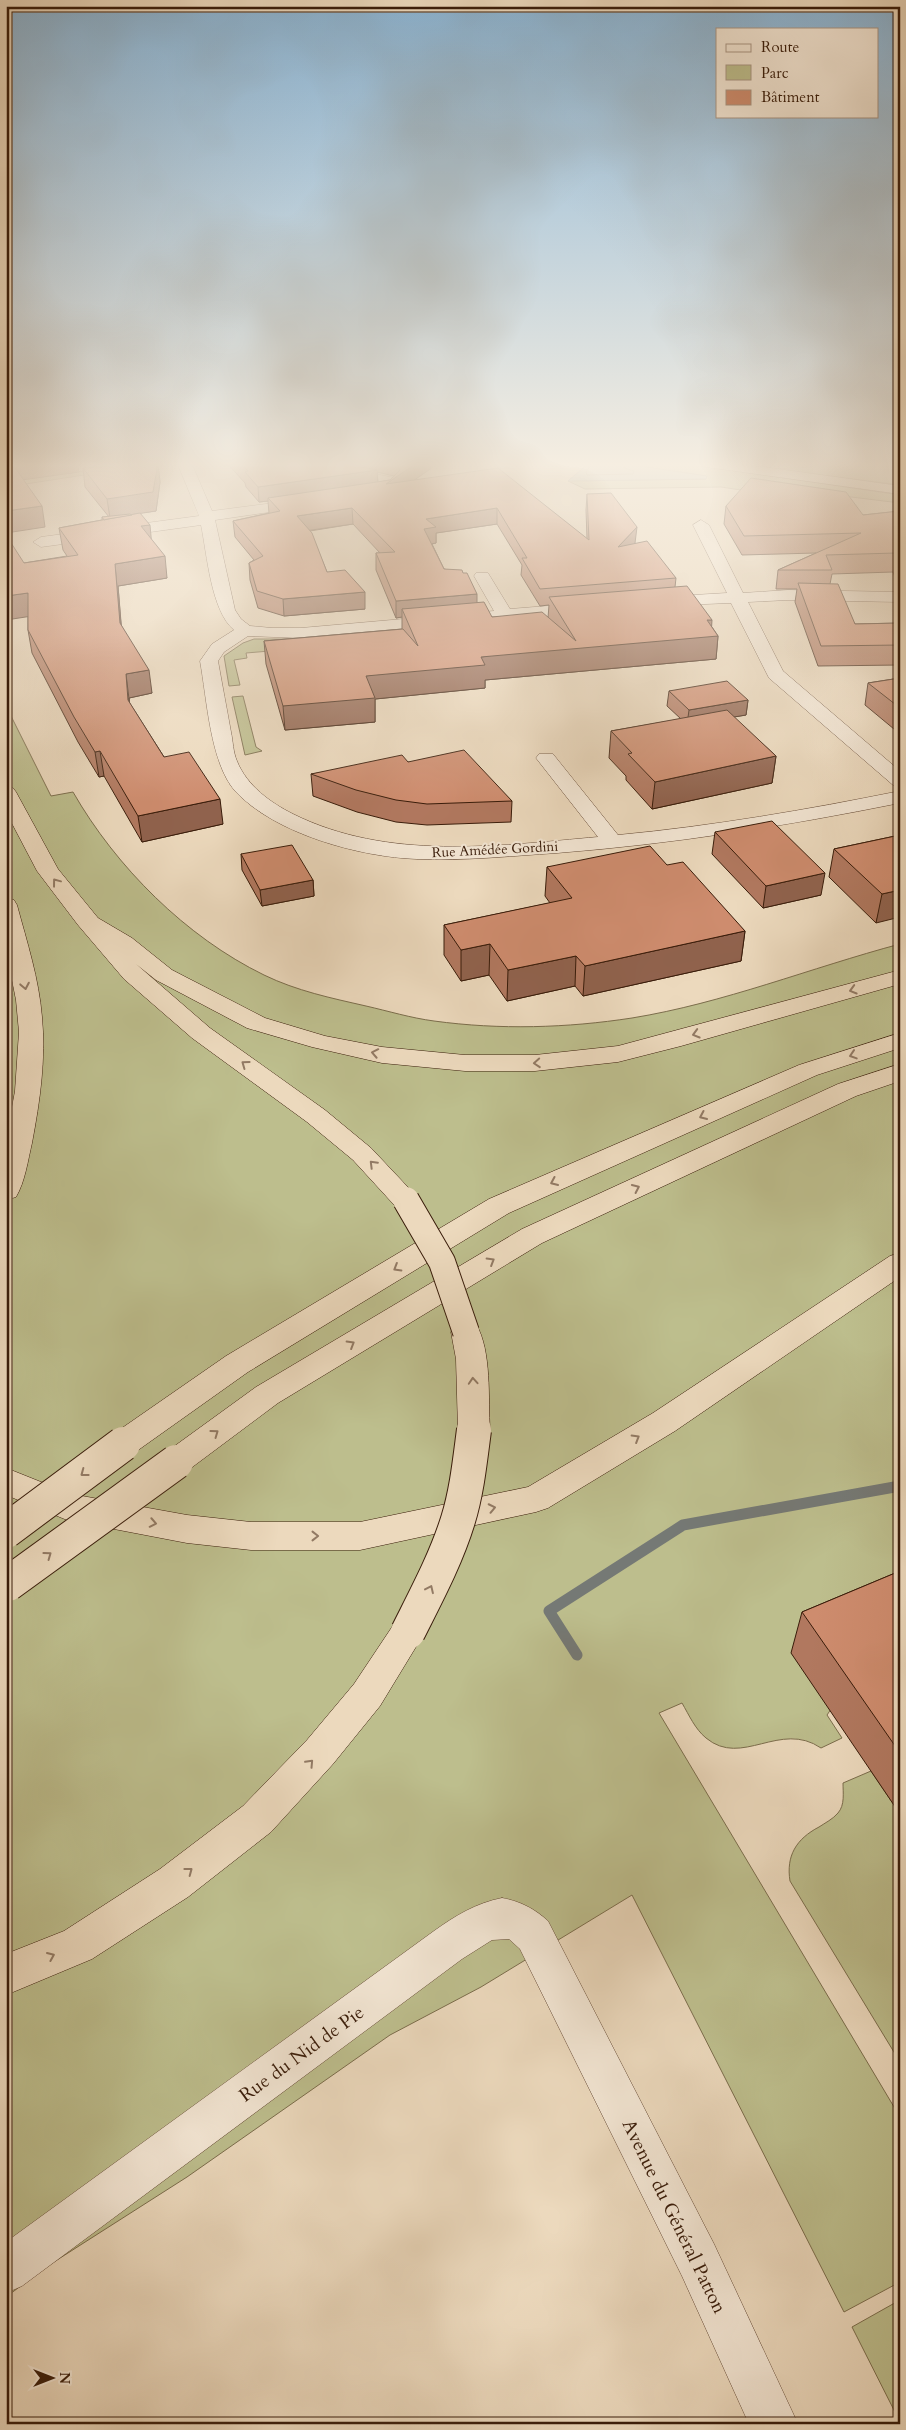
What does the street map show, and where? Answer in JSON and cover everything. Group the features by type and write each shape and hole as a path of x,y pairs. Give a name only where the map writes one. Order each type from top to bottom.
{"highway":[{"path":"6,792 48,871 86,920 132,974 201,1033 316,1116 362,1154 406,1200 442,1262 466,1332 471,1359 474,1430 470,1468 458,1521 429,1590 408,1632 367,1695 320,1752 256,1819 174,1883 78,1945 6,1976"},
{"path":"6,905 28,998 31,1033 27,1088 6,1191"},
{"path":"86,920 124,943 164,975 256,1023 321,1042 382,1055 464,1063 535,1063 618,1054 900,977"},
{"path":"6,1531 123,1444 237,1364 499,1206 808,1070 900,1040"},
{"path":"7,1585 267,1395 532,1236 847,1090 900,1072"},
{"path":"6,1481 67,1507 187,1529 250,1536 360,1536 536,1499 664,1422 900,1263"}],"street":[{"path":"219,575 227,610 234,622 245,631 301,633 596,607"},
{"path":"726,575 775,674 900,781"},
{"path":"482,576 505,615"},
{"path":"644,603 737,597 900,597"},
{"name":"Rue Amédée Gordini","path":"245,631 214,652 209,661 227,761 242,786 269,810 310,830 358,844 415,852 475,853 613,842 811,815 900,797"},
{"path":"546,758 613,842"},
{"name":"Rue du Nid de Pie","path":"6,2270 448,1945 486,1921 494,1918 512,1920 528,1928 534,1935 572,2010"},
{"name":"Avenue du Général Patton","path":"572,2010 698,2260 774,2424"}],"green space":[{"path":"254,639 296,639 342,645 246,653 247,658 234,660 240,685 229,686 224,656 243,643"},
{"path":"243,696 256,747 262,751 245,755 232,697"},
{"path":"6,706 51,796 73,792 90,820 110,847 155,897 207,941 235,959 276,981 314,994 417,1018 459,1024 533,1027 583,1024 632,1018 700,1003 900,944 900,1608 827,1715 842,1738 821,1748 806,1741 791,1739 776,1740 747,1747 733,1748 720,1746 706,1738 693,1722 682,1703 659,1713 900,2117 900,2282 844,2312 632,1895 481,1987 390,2035 187,2177 46,2267 6,2297"},
{"path":"871,1771 900,1814 900,2062 790,1881 789,1872 794,1849 804,1837 829,1821 840,1810 843,1803 843,1783"},
{"path":"900,2300 900,2422 852,2327"}],"building":[{"path":"6,575 116,575 120,623 149,670 126,674 128,700 164,757 189,752 220,799 138,816 100,751 95,752 74,717 28,630 28,593 6,596"},
{"path":"253,575 350,575 365,592 283,599 257,591"},
{"path":"385,575 468,575 477,594 396,601"},
{"path":"532,575 674,575 676,578 540,589"},
{"path":"798,583 838,584 855,624 900,623 900,645 821,646"},
{"path":"687,586 712,620 707,620 718,636 481,657 485,665 366,676 375,698 283,706 264,641 403,629 418,646 402,609 484,602 492,617 542,612 576,641 549,597"},
{"path":"900,678 900,708 868,683"},
{"path":"727,681 748,700 689,710 669,691"},
{"path":"727,710 776,756 655,782 628,754 632,753 611,731"},
{"path":"464,750 512,801 427,804 396,800 356,790 311,774 402,755 408,762"},
{"path":"772,821 825,873 766,886 715,832"},
{"path":"900,835 900,890 882,894 834,849"},
{"path":"292,845 313,880 260,890 241,854"},
{"path":"650,846 667,865 683,862 745,931 585,966 576,956 508,970 490,944 461,950 444,925 572,898 547,867"},
{"path":"900,1571 900,1753 802,1612"}],"waterway":[{"path":"577,1655 549,1611 683,1525 900,1486"}]}
